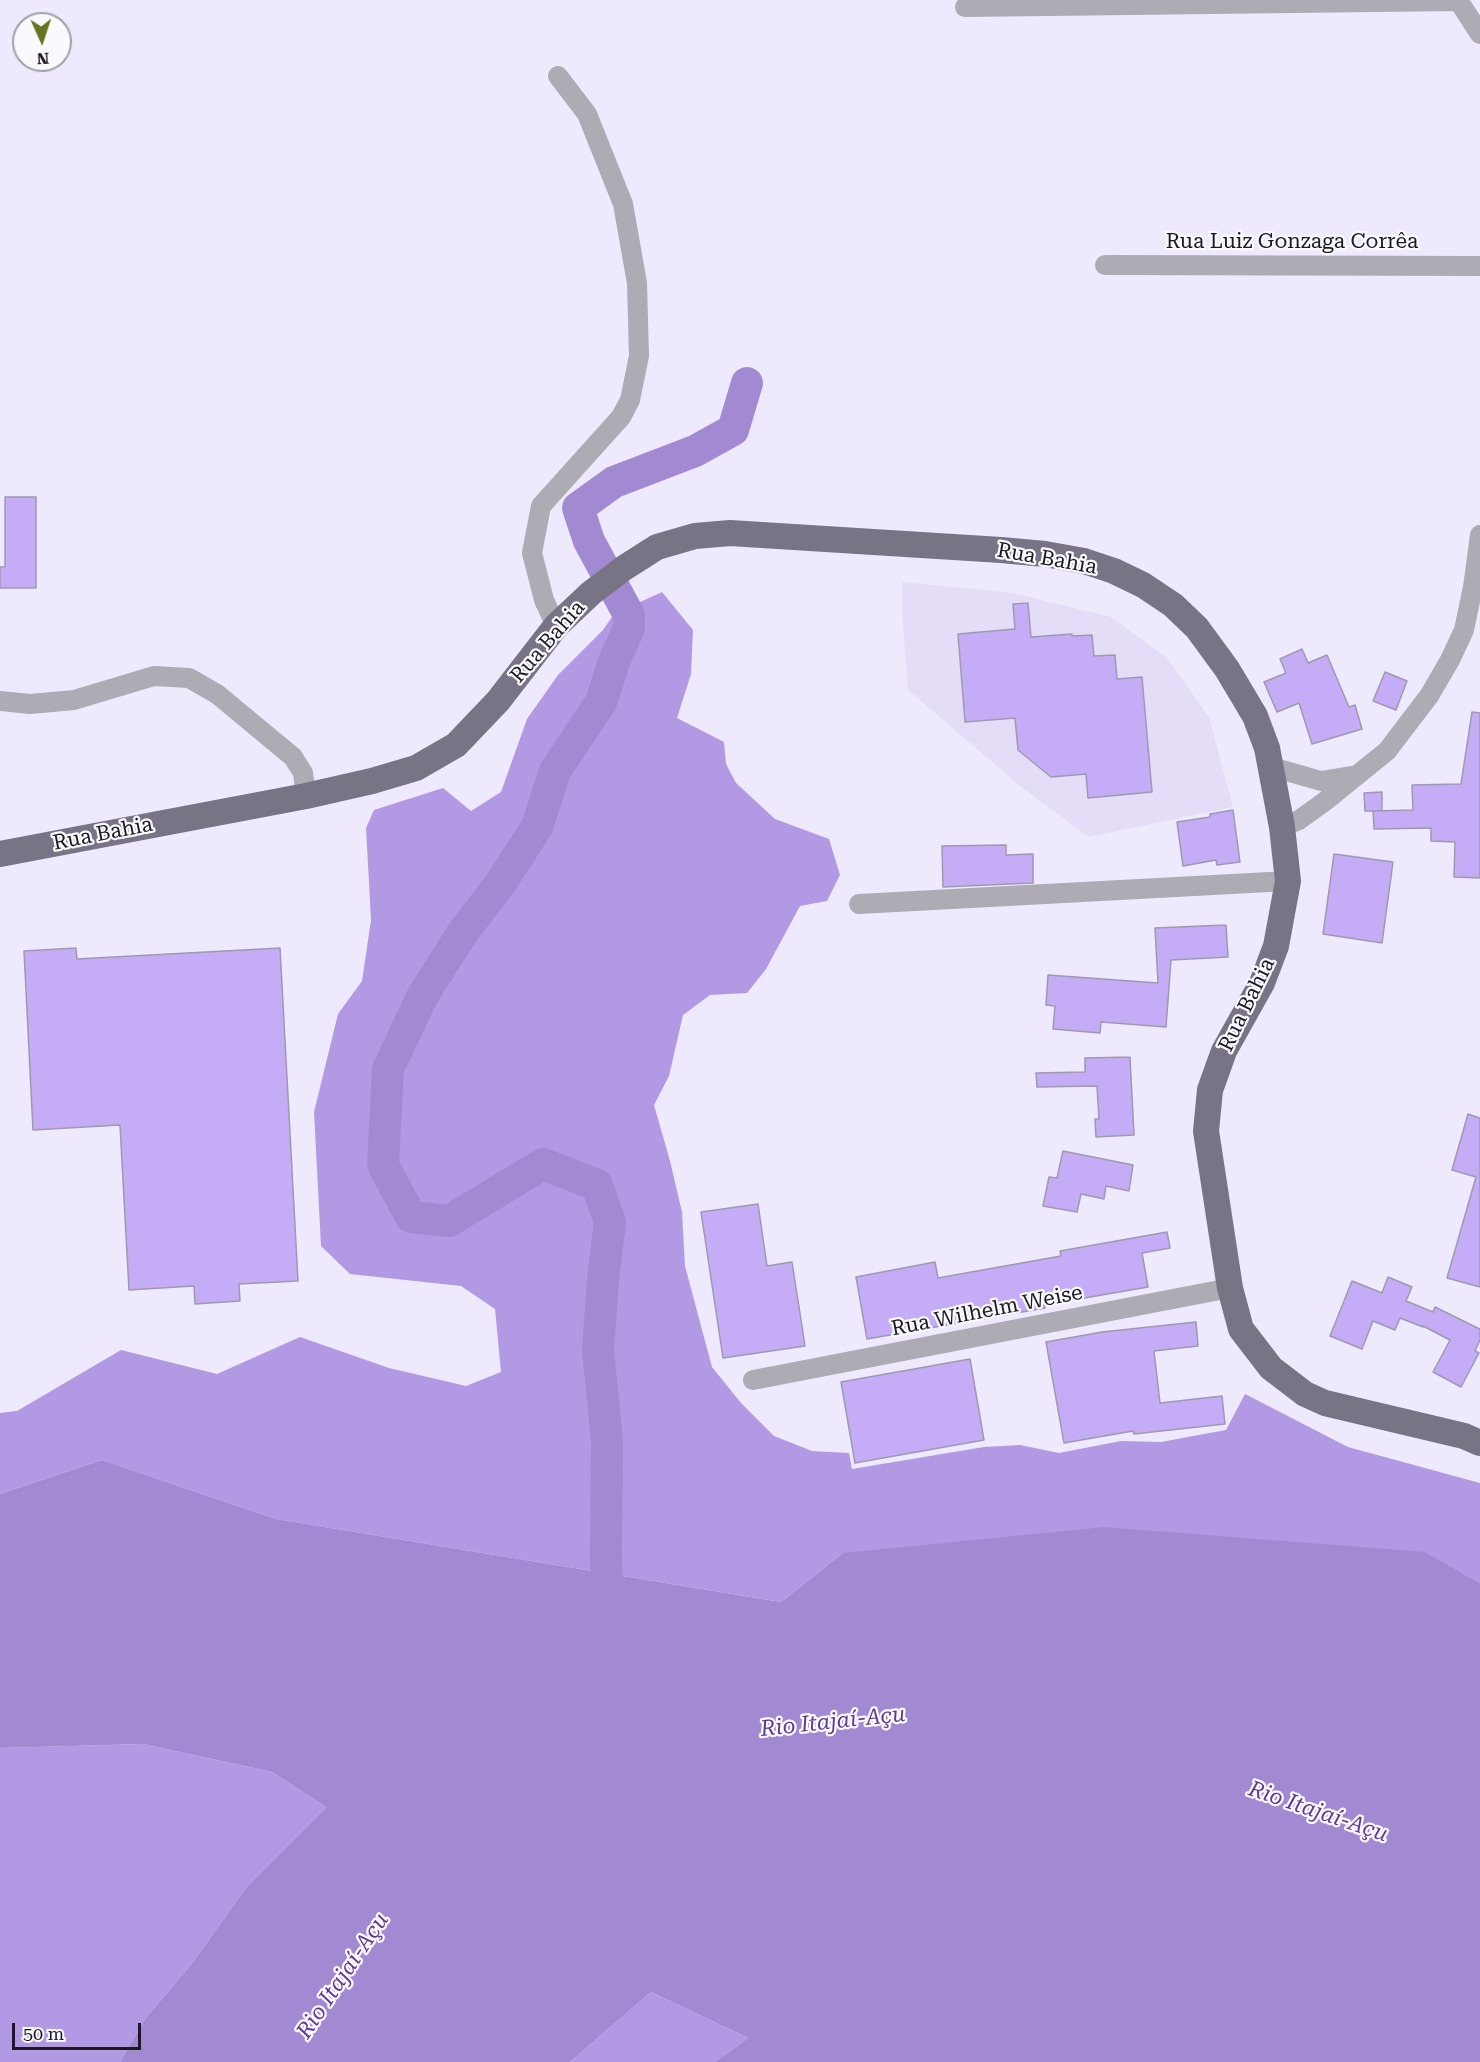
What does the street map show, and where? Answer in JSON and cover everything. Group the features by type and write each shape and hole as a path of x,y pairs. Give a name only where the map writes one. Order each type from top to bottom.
{"main road":[{"name":"Rua Bahia","path":"0,854 306,796 416,768 456,745 498,701 556,626 591,592 657,548 695,536 730,533 1001,549 1083,561 1114,572 1143,585 1173,606 1197,628 1227,669 1255,716 1268,748 1272,767 1288,881 1276,946 1262,983 1224,1051 1210,1090 1206,1131 1230,1288 1241,1329 1271,1368 1305,1394 1325,1403 1464,1436 1480,1443"}],"street":[{"path":"965,7 1459,1 1480,34"},
{"path":"556,626 544,600 532,553 541,506 621,417 630,400 639,356 637,283 623,204 587,114 558,76"},
{"name":"Rua Luiz Gonzaga Corrêa","path":"1105,265 1480,266"},
{"path":"1282,827 1299,820 1324,802 1387,751 1429,696 1450,660 1472,630 1473,587 1480,535"},
{"path":"0,701 30,704 74,700 154,676 189,678 217,694 293,757 303,773 306,796"},
{"path":"1272,767 1321,781 1360,774"},
{"path":"1321,781 1324,802"},
{"path":"858,904 1288,881"},
{"name":"Rua Wilhelm Weise","path":"753,1380 1230,1288"}],"shaded area":[{"path":"902,582 1013,593 1111,617 1167,658 1209,717 1233,807 1089,837 1020,786 908,690"},
{"path":"662,592 693,630 691,674 677,718 724,742 726,764 736,783 775,819 829,839 840,875 827,901 800,906 766,969 747,993 710,995 683,1015 669,1076 654,1105 682,1212 685,1266 712,1367 741,1403 774,1436 812,1451 849,1453 852,1469 984,1447 1020,1445 1059,1453 1121,1441 1161,1442 1226,1430 1245,1394 1348,1447 1480,1483 1480,1583 1424,1552 843,1553 781,1602 276,1519 102,1460 0,1494 0,1413 17,1411 121,1350 217,1374 300,1337 389,1368 466,1386 501,1372 495,1309 461,1286 350,1274 321,1246 314,1112 338,1014 362,981 371,920 366,828 374,810 443,788 471,811 501,792 527,719 558,675 603,630 614,614"},
{"path":"143,1744 272,1772 326,1807 248,1885 193,1962 145,2019 120,2062 0,2062 0,1748"},
{"path":"651,1992 748,2038 715,2062 570,2062"}],"water":[{"name":"Rio Itajaí-Açu","path":"102,1460 276,1519 781,1602 843,1553 1105,1527 1425,1552 1480,1583 1480,2062 715,2062 748,2038 651,1992 570,2062 120,2062 145,2019 193,1962 248,1885 326,1807 272,1772 143,1744 0,1748 0,1494"}],"building":[{"path":"5,497 36,497 36,588 0,588 0,567 5,567"},
{"path":"1028,603 1031,637 1092,635 1094,656 1115,655 1117,679 1142,677 1152,792 1088,798 1086,774 1051,777 1018,750 1015,718 965,722 958,634 1015,629 1013,604"},
{"path":"1302,649 1308,663 1327,655 1349,707 1355,705 1362,729 1312,744 1299,703 1277,712 1264,682 1286,673 1280,659"},
{"path":"1385,672 1407,681 1396,710 1373,701"},
{"path":"1472,712 1480,713 1480,878 1454,877 1455,842 1431,841 1431,828 1374,829 1373,811 1413,810 1412,785 1461,784"},
{"path":"1382,792 1382,811 1365,811 1364,793"},
{"path":"1233,810 1240,862 1217,865 1216,860 1183,866 1177,822 1210,817 1210,814"},
{"path":"1006,845 1006,855 1033,854 1033,883 943,887 942,846"},
{"path":"1334,854 1393,862 1382,943 1323,934"},
{"path":"1226,925 1228,957 1171,960 1166,1027 1101,1022 1100,1033 1053,1029 1055,1006 1046,1005 1048,975 1158,983 1155,928"},
{"path":"76,948 77,959 280,948 298,1281 239,1284 240,1301 195,1304 194,1286 129,1290 120,1125 33,1130 24,951"},
{"path":"1130,1057 1134,1135 1096,1137 1095,1119 1099,1119 1097,1086 1037,1087 1036,1073 1085,1072 1085,1058"},
{"path":"1468,1114 1480,1118 1480,1287 1447,1278 1476,1177 1452,1170"},
{"path":"1063,1151 1133,1165 1129,1191 1106,1186 1104,1199 1081,1194 1077,1212 1043,1206 1049,1177 1057,1178"},
{"path":"758,1204 767,1266 792,1262 805,1346 723,1358 701,1212"},
{"path":"1167,1232 1170,1248 1142,1253 1148,1287 1044,1305 1045,1308 867,1339 856,1277 935,1262 938,1278 1061,1256 1060,1251"},
{"path":"1388,1277 1412,1287 1406,1301 1433,1312 1435,1307 1480,1329 1480,1340 1475,1351 1479,1353 1461,1387 1433,1372 1450,1340 1423,1326 1400,1318 1395,1330 1373,1321 1362,1349 1330,1336 1352,1281 1382,1293"},
{"path":"1196,1322 1198,1346 1154,1351 1160,1403 1222,1396 1225,1424 1134,1434 1133,1431 1064,1443 1046,1342 1102,1332"},
{"path":"970,1359 984,1440 855,1463 841,1382"}],"waterway":[{"path":"609,1617 606,1561 607,1441 598,1350 610,1222 597,1185 543,1164 449,1221 411,1217 383,1165 388,1069 423,995 463,932 500,884 537,827 555,771 601,702 615,659 629,628 629,615 589,541 578,508 614,482 695,451 733,430 747,383"}]}
